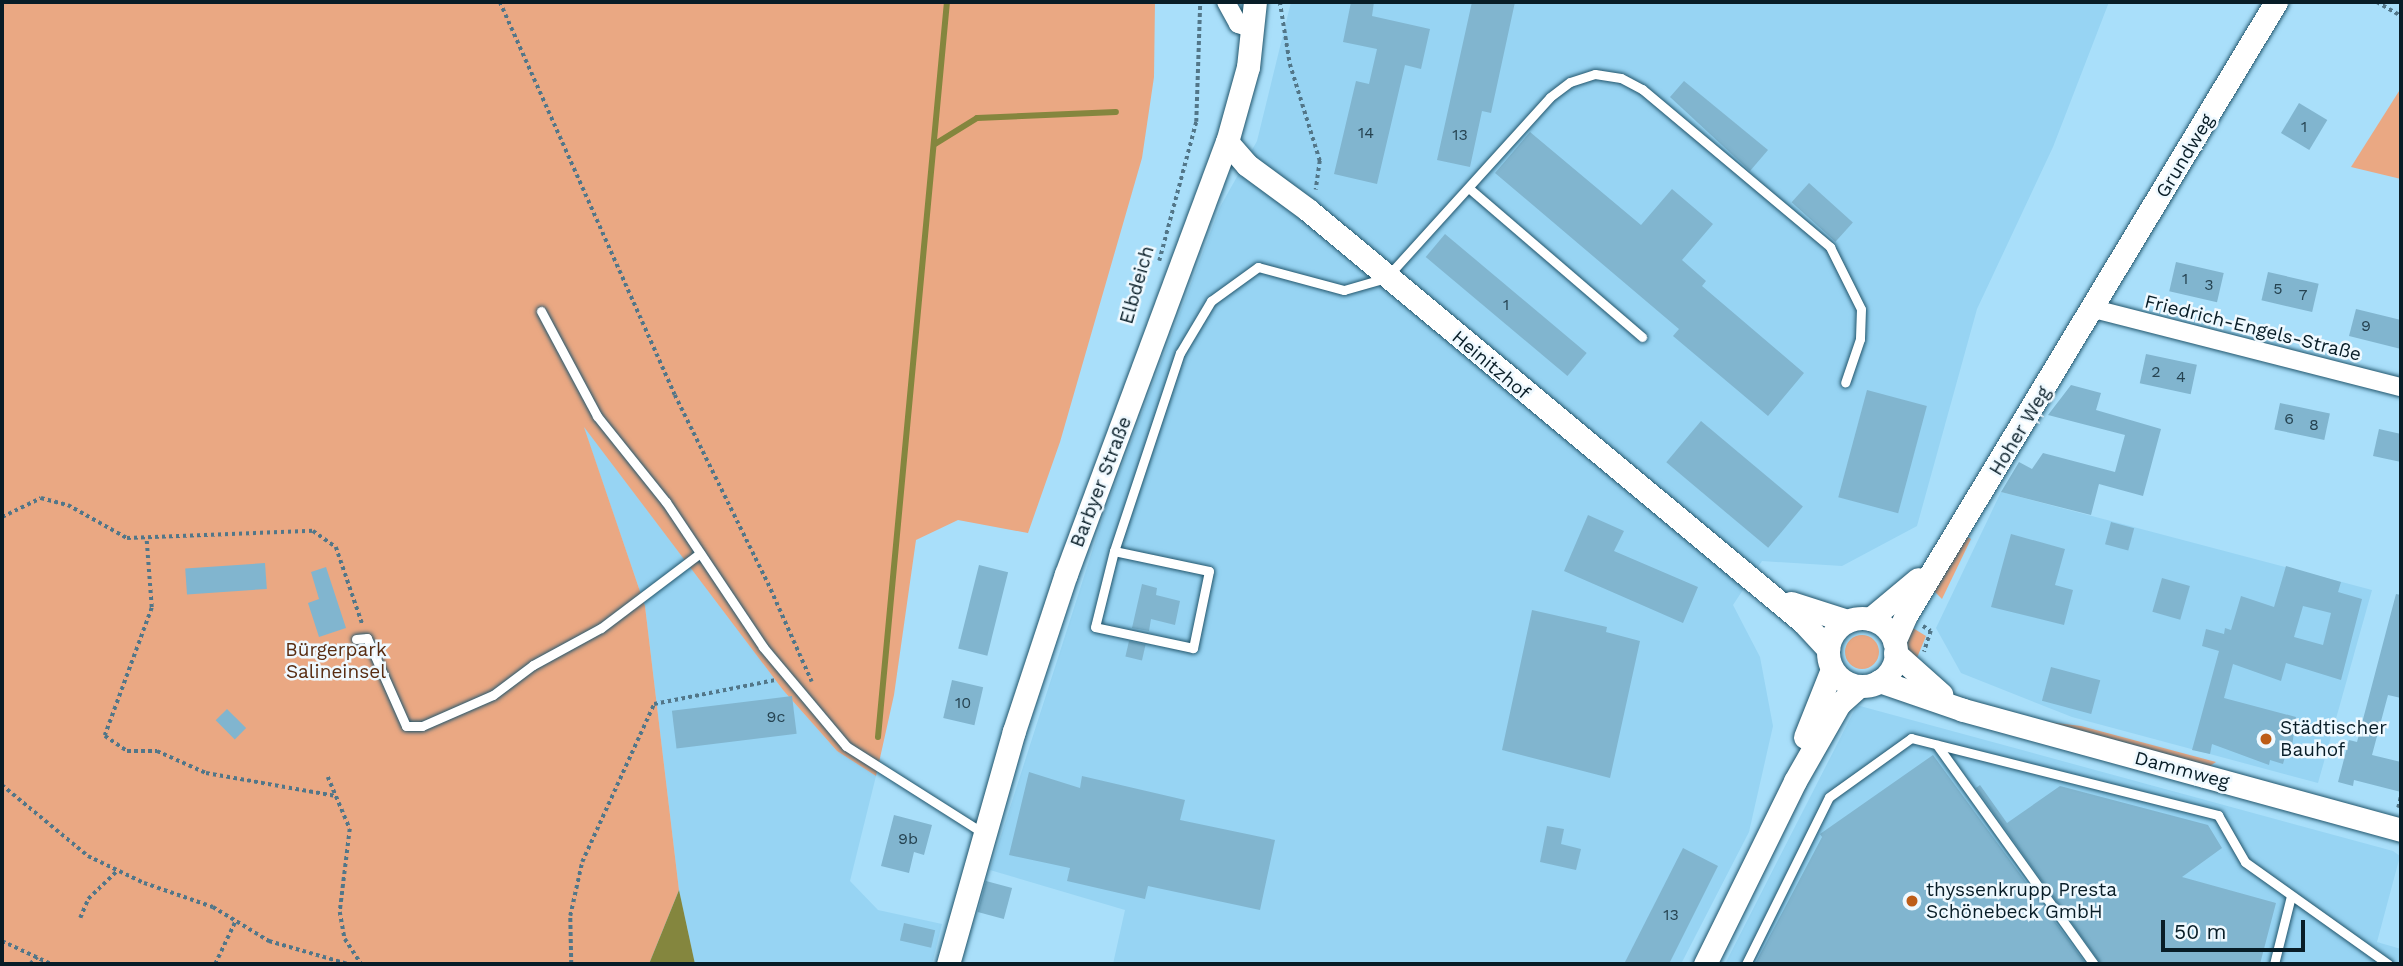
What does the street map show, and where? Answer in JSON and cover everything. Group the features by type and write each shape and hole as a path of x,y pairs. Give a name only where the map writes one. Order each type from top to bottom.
{"street":[{"path":"1226,2 1238,24 1253,29"},
{"name":"Barbyer Straße","path":"948,964 984,834 1066,574 1227,142 1253,29 1255,2"},
{"name":"Grundweg","path":"2094,309 2276,2"},
{"name":"Heinitzhof","path":"1227,142 1247,165 1758,587 1804,622 1830,659"},
{"name":"Friedrich-Engels-Straße","path":"2094,309 2401,387"},
{"name":"Hoher Weg","path":"1895,647 1945,552 2094,309"},
{"name":"Hoher Weg","path":"1858,620 1891,605 1945,552"},
{"name":"Heinitzhof","path":"1758,587 1816,614 1858,620"},
{"path":"1705,964 1795,781 1839,704 1893,664 1895,647 1889,631 1858,620 1834,632 1830,659 1802,741 1795,781"},
{"name":"Dammweg","path":"1895,647 1914,675 1963,710"},
{"path":"1830,659 1848,683 1869,683"},
{"name":"Dammweg","path":"1869,683 1963,710 2400,819"}],"lane":[{"path":"1114,551 1209,571 1193,648 1095,626 1114,551 1180,353 1211,301 1258,267 1344,290 1386,278 1550,97 1570,82 1595,74 1621,78 1642,89 1830,247 1861,309 1860,339 1845,383"},
{"path":"1469,189 1642,337"},
{"path":"541,311 597,416 666,502 788,677 846,746 984,834"},
{"path":"356,639 368,638 407,726 422,726 493,695 533,666 601,628 700,553"},
{"path":"1746,964 1829,797 1911,738 2218,815 2245,862 2385,964"},
{"path":"1937,744 2094,964"},
{"path":"2274,964 2291,896"}],"path":[{"path":"500,2 675,395 811,678 815,709"},
{"name":"Elbdeich","path":"1158,263 1196,122 1200,2"},
{"path":"1280,2 1290,64 1320,161 1315,199"},
{"path":"2377,2 2401,16"},
{"path":"2,517 41,498 68,505 127,538 147,541 313,531 336,547 368,638"},
{"path":"147,541 152,608 105,737 127,751 157,751 206,773 336,796"},
{"path":"1920,664 1931,631"},
{"path":"571,964 570,916 582,862 654,704 788,677"},
{"path":"328,778 350,829 340,912 345,939 361,964"},
{"path":"2,785 63,840 117,871 213,907 269,941 348,964"},
{"path":"2400,819 2401,795"},
{"path":"80,918 88,899 117,871"},
{"path":"215,964 235,922"},
{"path":"2,942 51,964"},
{"path":"30,964 37,957"}],"shaded area":[{"path":"1291,2 2109,2 2053,147 1977,309 1917,526 1842,566 1762,561 1733,605 1760,657 1773,726 1749,832 1681,964 1113,964 1125,910 990,870 1105,511 1220,207 1257,141"},
{"path":"583,425 783,690 837,751 876,776 850,881 878,910 942,924 932,964 695,964 679,890 645,606"},
{"path":"2001,492 2372,590 2318,783 2072,717 1961,673 1936,628"},
{"path":"1856,707 2393,851 2400,856 2377,942 2401,949 2401,964 1725,964"},
{"path":"679,890 695,964 649,964"}],"green space":[{"name":"Bürgerpark Salineinsel","path":"2,2 1155,2 1154,77 1142,158 1060,442 1028,533 958,520 916,540 894,695 876,776 837,751 783,690 584,427 645,606 679,890 649,964 2,964"},
{"path":"2401,88 2401,179 2351,167"},
{"path":"1968,537 1971,539 1942,599 1932,589"},
{"path":"1908,625 1926,636 1914,665 1906,649"},
{"path":"1862,635 1874,640 1879,652 1874,664 1862,669 1850,664 1845,652 1850,640"},
{"path":"2048,722 2081,726 2216,762 2207,768"}],"building":[{"path":"1351,2 1374,2 1372,16 1430,29 1421,69 1405,65 1377,184 1334,174 1356,81 1369,84 1377,49 1343,42"},
{"path":"1472,2 1515,2 1491,113 1482,111 1470,167 1437,160"},
{"path":"1684,81 1768,150 1750,171 1670,97"},
{"path":"2299,103 2327,120 2309,150 2281,133"},
{"path":"1530,132 1641,225 1672,189 1713,224 1682,260 1706,281 1702,286 1804,373 1768,416 1673,336 1679,329 1495,173"},
{"path":"1809,183 1853,222 1835,242 1792,202"},
{"path":"1445,234 1587,353 1567,376 1426,257"},
{"path":"2176,262 2224,273 2217,302 2169,291"},
{"path":"2268,272 2319,284 2312,312 2261,300"},
{"path":"2356,309 2401,320 2401,349 2349,336"},
{"path":"2146,354 2197,365 2191,394 2140,383"},
{"path":"2071,385 2101,393 2096,410 2161,429 2143,496 2099,484 2091,515 2001,492 2019,462 2032,469 2043,453 2115,472 2125,435 2048,415"},
{"path":"1867,390 1927,406 1898,513 1838,497"},
{"path":"2280,403 2330,414 2324,440 2274,429"},
{"path":"1701,421 1803,506 1768,548 1666,462"},
{"path":"2379,429 2401,434 2401,462 2373,456"},
{"path":"1588,515 1624,531 1614,551 1698,587 1683,623 1564,571"},
{"path":"2111,522 2134,528 2128,550 2105,544"},
{"path":"2011,534 2065,549 2055,585 2073,590 2064,625 1991,607"},
{"path":"265,563 267,589 187,595 185,569"},
{"path":"979,565 1008,572 987,656 958,648"},
{"path":"2286,566 2341,582 2338,592 2362,599 2341,680 2286,663 2281,681 2233,664 2224,698 2296,717 2292,747 2288,746 2283,764 2270,760 2269,765 2212,744 2210,754 2192,750 2219,651 2202,646 2206,629 2224,634 2225,628 2231,630 2241,596 2274,607","holes":["2303,606 2331,613 2323,645 2294,637"]},
{"path":"326,567 346,628 319,637 308,603 319,599 311,572"},
{"path":"2162,578 2190,586 2180,620 2152,612"},
{"path":"1142,584 1157,588 1156,595 1180,601 1175,625 1151,619 1149,631 1132,628"},
{"path":"2396,594 2401,595 2401,698 2388,695 2372,755 2401,762 2401,792 2354,780 2353,786 2338,782 2349,740 2357,742"},
{"path":"1532,610 1607,627 1606,632 1640,641 1610,778 1502,750"},
{"path":"1129,641 1146,645 1142,660 1125,657"},
{"path":"2051,667 2100,680 2091,714 2042,701"},
{"path":"952,680 983,687 974,725 943,718"},
{"path":"792,696 797,734 677,748 672,711"},
{"path":"227,709 246,728 235,739 216,720"},
{"name":"thyssenkrupp Presta Schönebeck GmbH","path":"1933,755 2086,964 1755,964 1822,837 1820,834"},
{"path":"1029,772 1080,788 1082,776 1185,800 1180,820 1275,840 1260,910 1148,886 1145,899 1067,881 1070,868 1009,855"},
{"path":"1980,785 2007,823 2060,786 2208,825 2222,848 2182,877 2276,903 2260,964 2101,964 1976,788"},
{"path":"894,815 932,825 924,855 914,852 909,873 881,866"},
{"path":"1547,826 1564,829 1561,844 1581,849 1576,870 1540,862"},
{"path":"1683,848 1718,866 1669,964 1624,964"},
{"path":"986,881 1012,888 1004,919 978,912"},
{"path":"904,923 935,930 931,948 900,941"}],"waterway":[{"path":"878,737 947,2"},
{"path":"935,144 977,118 1116,112"}],"place":[{"name":"Städtischer Bauhof","path":"2266,739"},
{"name":"thyssenkrupp Presta Schönebeck GmbH","path":"1912,901"}]}
